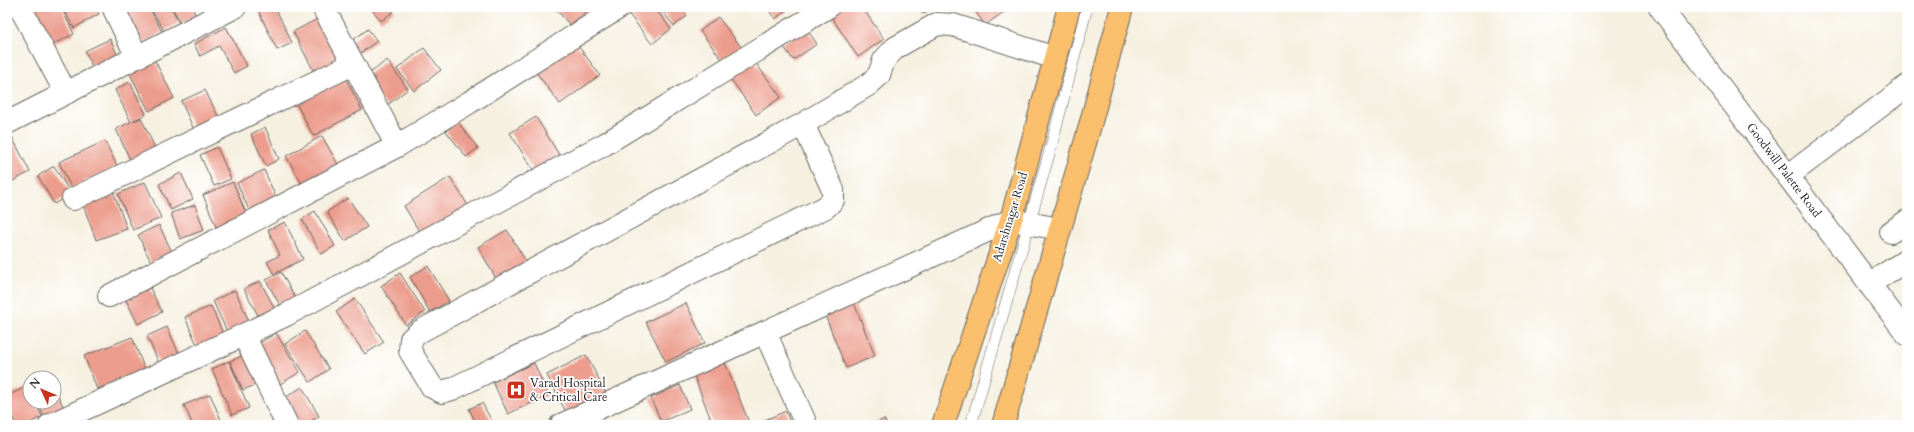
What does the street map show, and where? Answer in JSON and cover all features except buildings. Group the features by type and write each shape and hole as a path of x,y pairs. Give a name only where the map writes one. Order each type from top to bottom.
{"main road":[{"name":"Adarshnagar Road","path":"943,425 1020,222 1056,58 1069,7"},
{"path":"1003,425 1122,7"}],"street":[{"path":"112,7 138,56"},
{"path":"7,123 138,56 209,13 235,7"},
{"path":"109,296 397,146 470,102 620,7"},
{"path":"50,425 286,315 605,144 828,7"},
{"name":"Goodwill Palette Road","path":"1660,7 1907,334"},
{"path":"325,8 397,146"},
{"path":"16,11 66,93"},
{"path":"803,124 833,190 833,200 826,207 452,389 442,392 432,387 410,351 411,339 419,332 803,124 868,85 879,75 884,60 895,48 936,24 953,25 1056,58"},
{"path":"73,199 353,64"},
{"path":"1788,176 1907,86"},
{"path":"561,425 764,332 1020,222 1060,229"},
{"path":"1868,284 1907,260"},
{"path":"764,332 804,422"},
{"path":"244,335 287,425"}],"lane":[{"path":"971,425 1020,222 1088,7"}],"place":[{"name":"Varad Hospital & Critical Care","path":"516,390"}]}
